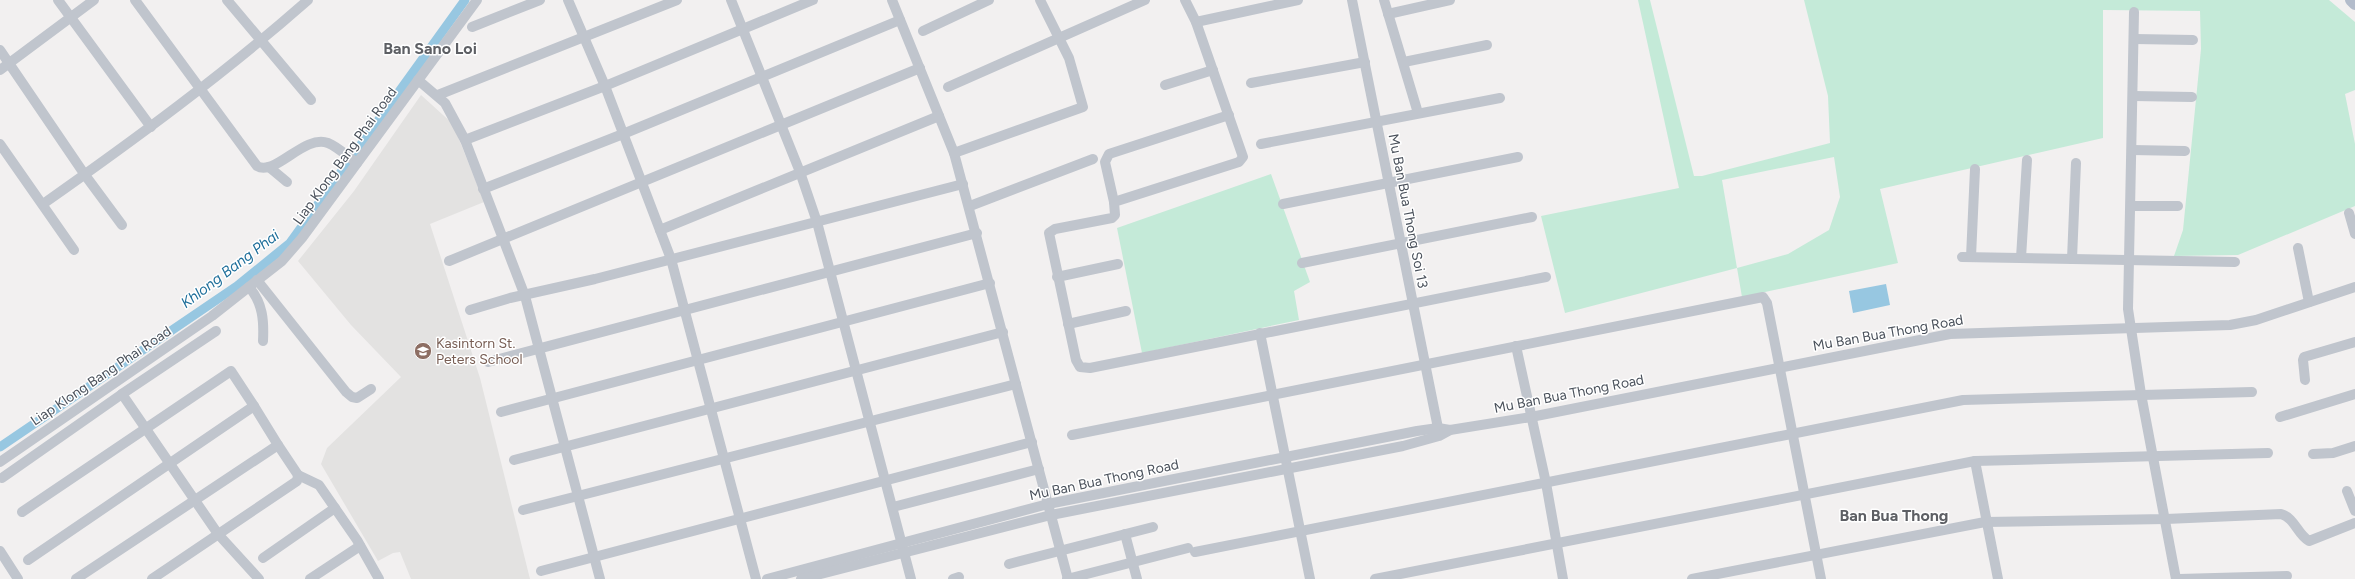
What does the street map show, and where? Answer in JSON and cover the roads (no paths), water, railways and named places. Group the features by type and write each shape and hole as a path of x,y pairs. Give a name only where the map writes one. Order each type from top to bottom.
{"main road":[{"path":"2351,0 2355,4"}],"street":[{"path":"58,0 151,127"},
{"path":"0,70 72,18 94,0"},
{"path":"135,0 256,164 262,168 269,167 315,143 328,143 354,162"},
{"path":"227,0 311,100"},
{"path":"43,204 85,175 200,90 262,41 308,0"},
{"name":"Liap Klong Bang Phai Road","path":"0,462 212,316 292,251 354,162 418,80 477,0"},
{"path":"472,27 540,0"},
{"path":"568,0 606,86 671,260 686,310 756,579"},
{"path":"438,96 677,0"},
{"path":"732,0 742,29 800,172 817,222 911,579"},
{"path":"465,140 606,86 813,0"},
{"path":"892,0 954,154 970,206 1067,579 1132,562 1191,550 1546,483 1963,400 2252,392"},
{"path":"923,31 989,0"},
{"path":"954,154 1083,107 1076,76 1040,0"},
{"path":"948,87 1145,0"},
{"path":"1114,202 1239,162 1243,157 1243,153 1196,22 1185,0"},
{"path":"1196,22 1298,0"},
{"name":"Mu Ban Bua Thong Soi 13","path":"1352,0 1439,432"},
{"path":"1384,0 1404,62 1418,113"},
{"path":"1388,14 1450,0"},
{"path":"2134,12 2134,96 2128,309 2152,456 2166,519 2176,579"},
{"path":"483,189 623,134 900,20"},
{"path":"2135,39 2194,40"},
{"path":"1404,62 1487,45"},
{"path":"0,50 85,175 122,225"},
{"path":"1250,83 1365,62"},
{"path":"449,262 503,238 920,68"},
{"path":"1165,86 1213,70"},
{"path":"418,80 445,103 465,140 525,296 540,347 600,579"},
{"path":"2134,96 2192,97"},
{"path":"1261,144 1500,98"},
{"path":"1229,115 1109,154 1105,162 1114,202 1115,215 1112,218 1056,230 1050,233 1057,277 1077,364 1083,368 1546,277"},
{"path":"660,230 939,116"},
{"path":"0,144 74,250"},
{"path":"2132,150 2185,151"},
{"path":"1283,204 1518,157"},
{"path":"970,206 1093,159"},
{"path":"2021,258 2027,160"},
{"path":"2072,259 2076,163"},
{"path":"269,167 288,182"},
{"path":"1975,169 1967,257 2235,262"},
{"path":"470,310 510,298 525,296 671,260 963,184"},
{"path":"2131,206 2178,206"},
{"path":"2349,213 2355,234"},
{"path":"1302,263 1532,217"},
{"path":"488,362 540,347 977,233"},
{"path":"2298,248 2309,302"},
{"path":"1057,277 1118,264"},
{"path":"257,280 346,392 352,397 357,398 371,389"},
{"path":"501,412 552,397 699,360 990,283"},
{"path":"249,287 261,306 264,324 263,341"},
{"name":"Mu Ban Bua Thong Road","path":"801,579 1048,504 1285,458 1531,417 1950,334 2239,324 2355,287"},
{"path":"1072,434 1763,297 1767,303 1793,433 1803,494 1821,579"},
{"path":"1068,324 1126,311"},
{"path":"2,478 122,394 216,331"},
{"path":"514,460 857,372 1003,332"},
{"path":"1260,333 1310,579"},
{"path":"2305,380 2304,358 2355,342"},
{"path":"1516,346 1546,483 1563,579"},
{"path":"22,512 231,372 298,475 319,485 380,579"},
{"path":"523,510 1016,384"},
{"path":"122,394 170,463 193,500 218,534 259,579"},
{"path":"2280,417 2355,394"},
{"path":"28,560 254,406"},
{"name":"Mu Ban Bua Thong Road","path":"767,579 1051,515 1403,446 1439,432"},
{"path":"541,571 1032,442"},
{"path":"76,579 278,445"},
{"path":"2313,454 2333,453 2355,446"},
{"path":"1375,579 1975,460 2268,453"},
{"path":"1975,460 1985,522 1998,579"},
{"path":"893,507 1039,469"},
{"path":"152,579 297,482 298,475"},
{"path":"2347,491 2355,512"},
{"path":"263,558 335,508"},
{"path":"1692,579 1985,522 2166,519 2281,514 2289,517 2303,537 2309,541 2355,523"},
{"path":"1009,564 1152,527"},
{"path":"1125,534 1137,579"},
{"path":"310,579 360,546"},
{"path":"0,551 18,579"},
{"path":"2179,579 2287,576"}],"water":[{"path":"1886,284 1890,305 1853,313 1849,291"}],"waterway":[{"name":"Khlong Bang Phai","path":"0,447 237,286 290,243 465,0"}],"place":[{"name":"Kasintorn St. Peters School","path":"423,351"}],"district":[{"name":"Ban Sano Loi","path":"430,48"},
{"name":"Ban Bua Thong","path":"1894,515"}]}
